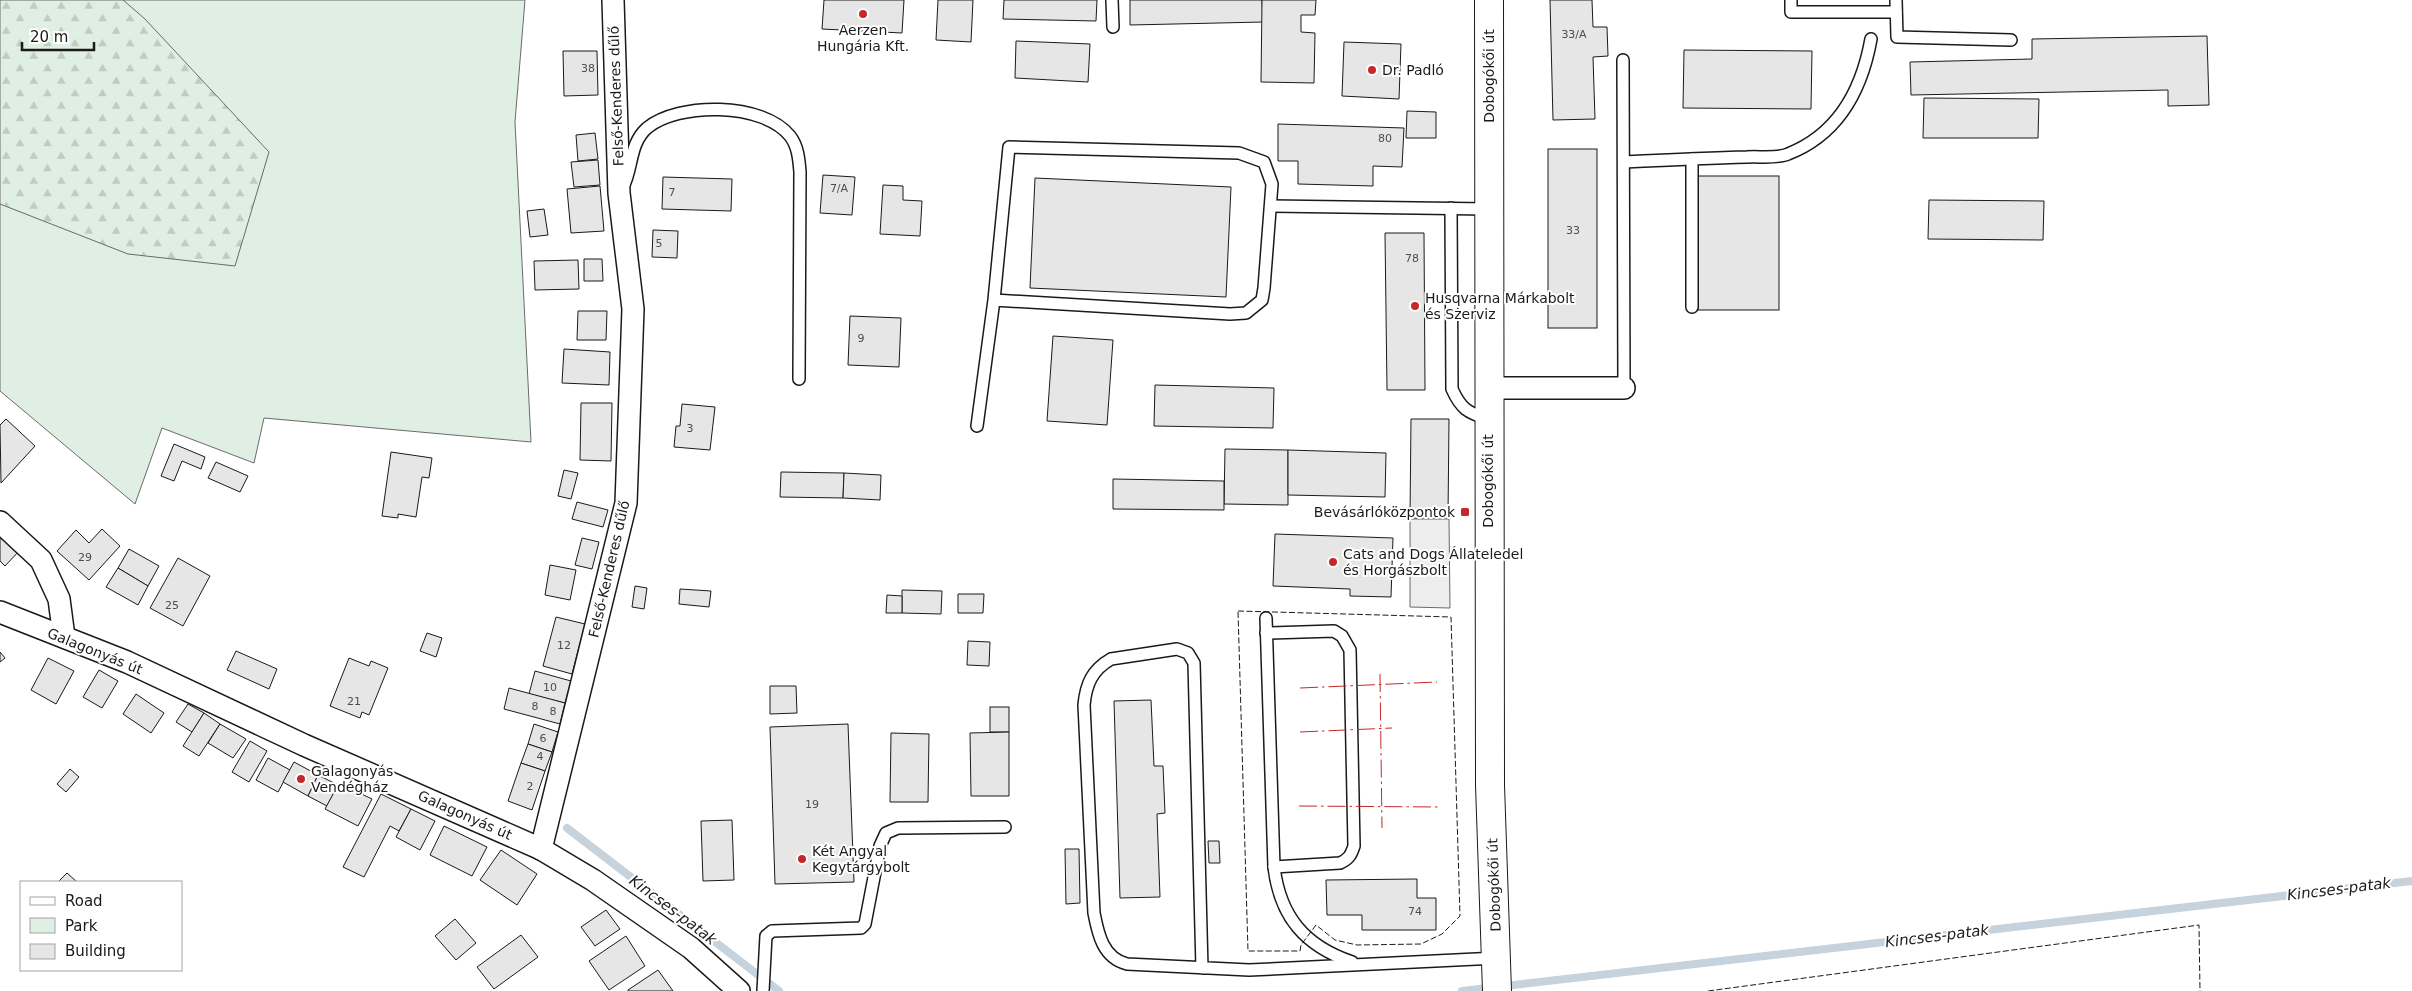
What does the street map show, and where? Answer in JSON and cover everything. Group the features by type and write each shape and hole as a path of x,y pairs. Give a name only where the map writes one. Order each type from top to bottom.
{"main road":[{"name":"Dobogókői út","path":"1489,0 1488,419 1490,785 1497,978"}],"street":[{"name":"Felső-Kenderes dűlő","path":"541,849 626,504 633,308 619,193 614,0"},
{"path":"1488,388 1624,388"},
{"path":"0,522 41,560 59,599 64,637"},
{"name":"Galagonyás út","path":"0,612 134,666 304,745 541,849 593,880 691,948 739,991"}],"lane":[{"path":"1112,0 1113,27"},
{"path":"1791,0 1791,12 1896,12"},
{"path":"1896,0 1897,38 2011,40"},
{"path":"1624,162 1787,155 1816,138 1840,118 1854,94 1866,64 1871,39"},
{"path":"1623,60 1624,388"},
{"name":"Felső-Kenderes dűlő","path":"619,193 628,177 632,154 637,140 647,128 661,120 683,113 722,110 764,118 779,126 790,136 797,149 800,172 799,379"},
{"path":"977,426 994,300 1009,147 1239,154 1264,162 1272,184 1262,300 1246,312 1230,314 994,300"},
{"path":"1692,159 1692,307"},
{"path":"1271,206 1488,209"},
{"path":"1451,208 1452,389 1457,401 1469,413 1488,419"},
{"path":"1266,618 1274,867 1280,901 1295,925 1327,952 1357,964"},
{"path":"1266,633 1334,631 1342,636 1350,650 1354,846 1352,852 1349,858 1340,863 1274,867"},
{"path":"1202,968 1194,663 1188,653 1177,649 1111,659 1102,664 1089,680 1084,706 1094,913 1099,935 1106,950 1117,962 1127,964 1202,968 1249,970 1357,964 1497,978"},
{"path":"763,990 766,936 772,930 861,928 865,924 880,846 886,833 898,828 1005,827"}],"green space":[{"path":"0,0 525,0 515,122 531,442 264,418 254,463 162,428 135,504 0,391"},
{"path":"0,0 123,0 145,19 269,152 235,266 128,254 0,204"}],"shaded area":[{"path":"1410,519 1449,519 1450,608 1410,607"}],"building":[{"name":"Aerzen Hungária Kft.","path":"824,0 904,0 902,33 822,29"},
{"path":"938,0 973,0 971,42 936,40"},
{"path":"1004,0 1097,0 1096,21 1003,19"},
{"path":"1130,0 1262,0 1263,22 1130,25"},
{"path":"1262,0 1316,0 1315,15 1301,15 1301,32 1315,33 1314,83 1261,82"},
{"path":"1550,0 1592,0 1593,27 1607,27 1608,56 1593,57 1595,119 1553,120"},
{"path":"2207,36 2209,105 2168,106 2168,90 1911,95 1910,62 2032,59 2032,39"},
{"path":"1016,41 1090,44 1088,82 1015,78"},
{"name":"Dr. Padló","path":"1344,42 1401,44 1399,99 1342,96"},
{"path":"1684,50 1812,51 1811,109 1683,108"},
{"path":"563,51 597,51 598,95 564,96"},
{"path":"1924,98 2039,99 2038,138 1923,138"},
{"path":"1407,111 1436,112 1436,138 1406,138"},
{"path":"1278,124 1404,128 1402,167 1373,166 1373,186 1298,184 1298,161 1278,161"},
{"path":"595,133 598,159 578,161 576,135"},
{"path":"1548,149 1597,149 1597,328 1548,328"},
{"path":"598,160 600,185 574,187 571,162"},
{"path":"823,175 855,177 852,215 820,213"},
{"path":"1698,176 1779,176 1779,310 1698,310"},
{"path":"663,177 732,179 731,211 662,209"},
{"path":"1035,178 1231,187 1226,297 1030,288"},
{"path":"883,185 903,186 903,200 922,201 920,236 880,234"},
{"path":"600,186 604,231 571,233 567,189"},
{"path":"1929,200 2044,201 2043,240 1928,239"},
{"path":"544,209 548,235 530,237 527,211"},
{"path":"653,230 678,231 677,258 652,257"},
{"path":"1385,233 1424,233 1425,390 1387,390"},
{"path":"584,259 602,259 603,281 584,281"},
{"path":"578,260 579,289 535,290 534,261"},
{"path":"578,311 607,311 606,340 577,340"},
{"path":"850,316 901,318 899,367 848,365"},
{"path":"1053,336 1113,340 1107,425 1047,421"},
{"path":"564,349 610,352 609,385 562,383"},
{"path":"1155,385 1274,388 1273,428 1154,426"},
{"path":"581,403 612,403 611,461 580,460"},
{"path":"682,404 715,407 710,450 674,447 676,426 680,426"},
{"path":"6,419 35,446 1,483 0,425"},
{"path":"1411,419 1449,419 1448,518 1410,518"},
{"path":"174,444 205,457 201,469 182,461 174,481 161,476"},
{"path":"1225,449 1288,450 1288,505 1224,504"},
{"path":"1288,450 1386,453 1385,497 1288,495"},
{"path":"391,452 432,458 429,478 422,477 416,517 398,514 398,518 382,516"},
{"path":"216,462 248,476 240,492 208,478"},
{"path":"564,470 578,473 571,499 558,496"},
{"path":"781,472 844,473 843,498 780,497"},
{"path":"844,473 881,475 880,500 843,498"},
{"path":"1113,479 1224,481 1224,510 1113,509"},
{"path":"577,502 608,510 603,527 572,519"},
{"path":"0,529 21,549 5,566 0,561"},
{"path":"102,529 120,546 89,580 57,551 76,530 89,543"},
{"name":"Cats and Dogs Állateledel és Horgászbolt","path":"1275,534 1393,538 1391,597 1350,596 1350,589 1273,586"},
{"path":"582,538 599,542 592,569 575,565"},
{"path":"129,549 159,566 148,586 118,568"},
{"path":"178,558 210,576 183,626 150,608"},
{"path":"550,565 576,570 570,600 545,595"},
{"path":"118,568 148,586 138,605 106,587"},
{"path":"635,586 647,588 644,609 632,607"},
{"path":"680,589 711,591 709,607 679,604"},
{"path":"902,590 942,591 941,614 902,613"},
{"path":"958,594 984,594 983,613 958,613"},
{"path":"887,595 902,596 902,613 886,613"},
{"path":"556,617 585,624 572,674 543,666"},
{"path":"427,633 442,638 436,657 420,651"},
{"path":"968,641 990,642 989,666 967,665"},
{"path":"236,651 277,669 269,689 227,670"},
{"path":"0,652 5,658 0,662"},
{"path":"48,658 74,671 56,704 31,690"},
{"path":"349,658 369,666 371,661 388,668 369,715 362,712 360,718 330,706"},
{"path":"99,670 118,681 102,708 83,697"},
{"path":"535,671 571,681 565,703 529,694"},
{"path":"770,686 796,686 797,713 770,714"},
{"path":"509,688 565,703 560,724 504,709"},
{"path":"136,694 164,713 151,733 123,714"},
{"path":"1151,700 1154,766 1163,766 1165,813 1157,814 1160,897 1120,898 1114,701"},
{"path":"188,704 204,713 192,732 176,722"},
{"path":"990,707 1009,707 1009,732 990,732"},
{"path":"204,713 220,724 199,756 183,746"},
{"path":"220,724 246,739 233,758 208,743"},
{"path":"534,724 558,732 552,752 528,744"},
{"path":"848,724 854,882 775,884 770,727"},
{"path":"1009,732 1009,796 971,796 970,733"},
{"path":"891,733 929,734 928,802 890,802"},
{"path":"250,741 267,751 249,782 232,772"},
{"path":"528,744 552,752 545,771 521,763"},
{"path":"268,758 290,770 278,792 256,780"},
{"name":"Galagonyás Vendégház","path":"294,762 318,775 308,796 283,782"},
{"path":"521,763 545,771 532,810 508,801"},
{"path":"70,769 79,777 66,792 57,784"},
{"path":"318,775 338,785 327,806 308,796"},
{"path":"339,783 372,799 358,826 325,809"},
{"path":"381,794 411,809 399,831 390,826 364,877 343,867"},
{"path":"411,809 435,821 420,850 396,837"},
{"path":"732,820 734,880 703,881 701,821"},
{"path":"444,826 487,847 472,876 430,855"},
{"path":"1208,841 1219,841 1220,863 1209,863"},
{"path":"1065,849 1079,849 1080,903 1066,904"},
{"path":"501,850 537,874 517,905 480,880"},
{"path":"67,873 76,881 59,881"},
{"path":"1417,879 1417,898 1436,898 1436,930 1362,930 1362,915 1327,915 1326,880"},
{"path":"606,910 620,929 595,946 581,927"},
{"path":"455,919 476,943 456,960 435,936"},
{"path":"521,935 538,957 494,989 477,967"},
{"path":"626,936 645,966 609,990 589,961"},
{"path":"658,970 673,991 628,991 628,990"}],"waterway":[{"name":"Kincses-patak","path":"567,828 779,991"},
{"name":"Kincses-patak","path":"1462,991 2412,881"}],"fence":[{"path":"1238,611 1451,617 1460,916 1442,934 1421,944 1357,945 1335,940 1316,925 1301,945 1300,951 1248,951 1238,611"},
{"path":"1708,991 2199,925 2200,991"}],"power":[{"path":"1380,674 1382,828"},
{"path":"1300,688 1437,682"},
{"path":"1300,732 1392,728"},
{"path":"1299,806 1439,807"}],"place":[{"name":"Aerzen Hungária Kft.","path":"863,14"},
{"name":"Dr. Padló","path":"1372,70"},
{"name":"Husqvarna Márkabolt és Szerviz","path":"1415,306"},
{"name":"Bevásárlóközpontok","path":"1465,512"},
{"name":"Cats and Dogs Állateledel és Horgászbolt","path":"1333,562"},
{"name":"Galagonyás Vendégház","path":"301,779"},
{"name":"Két Angyal Kegytárgybolt","path":"802,859"}]}
